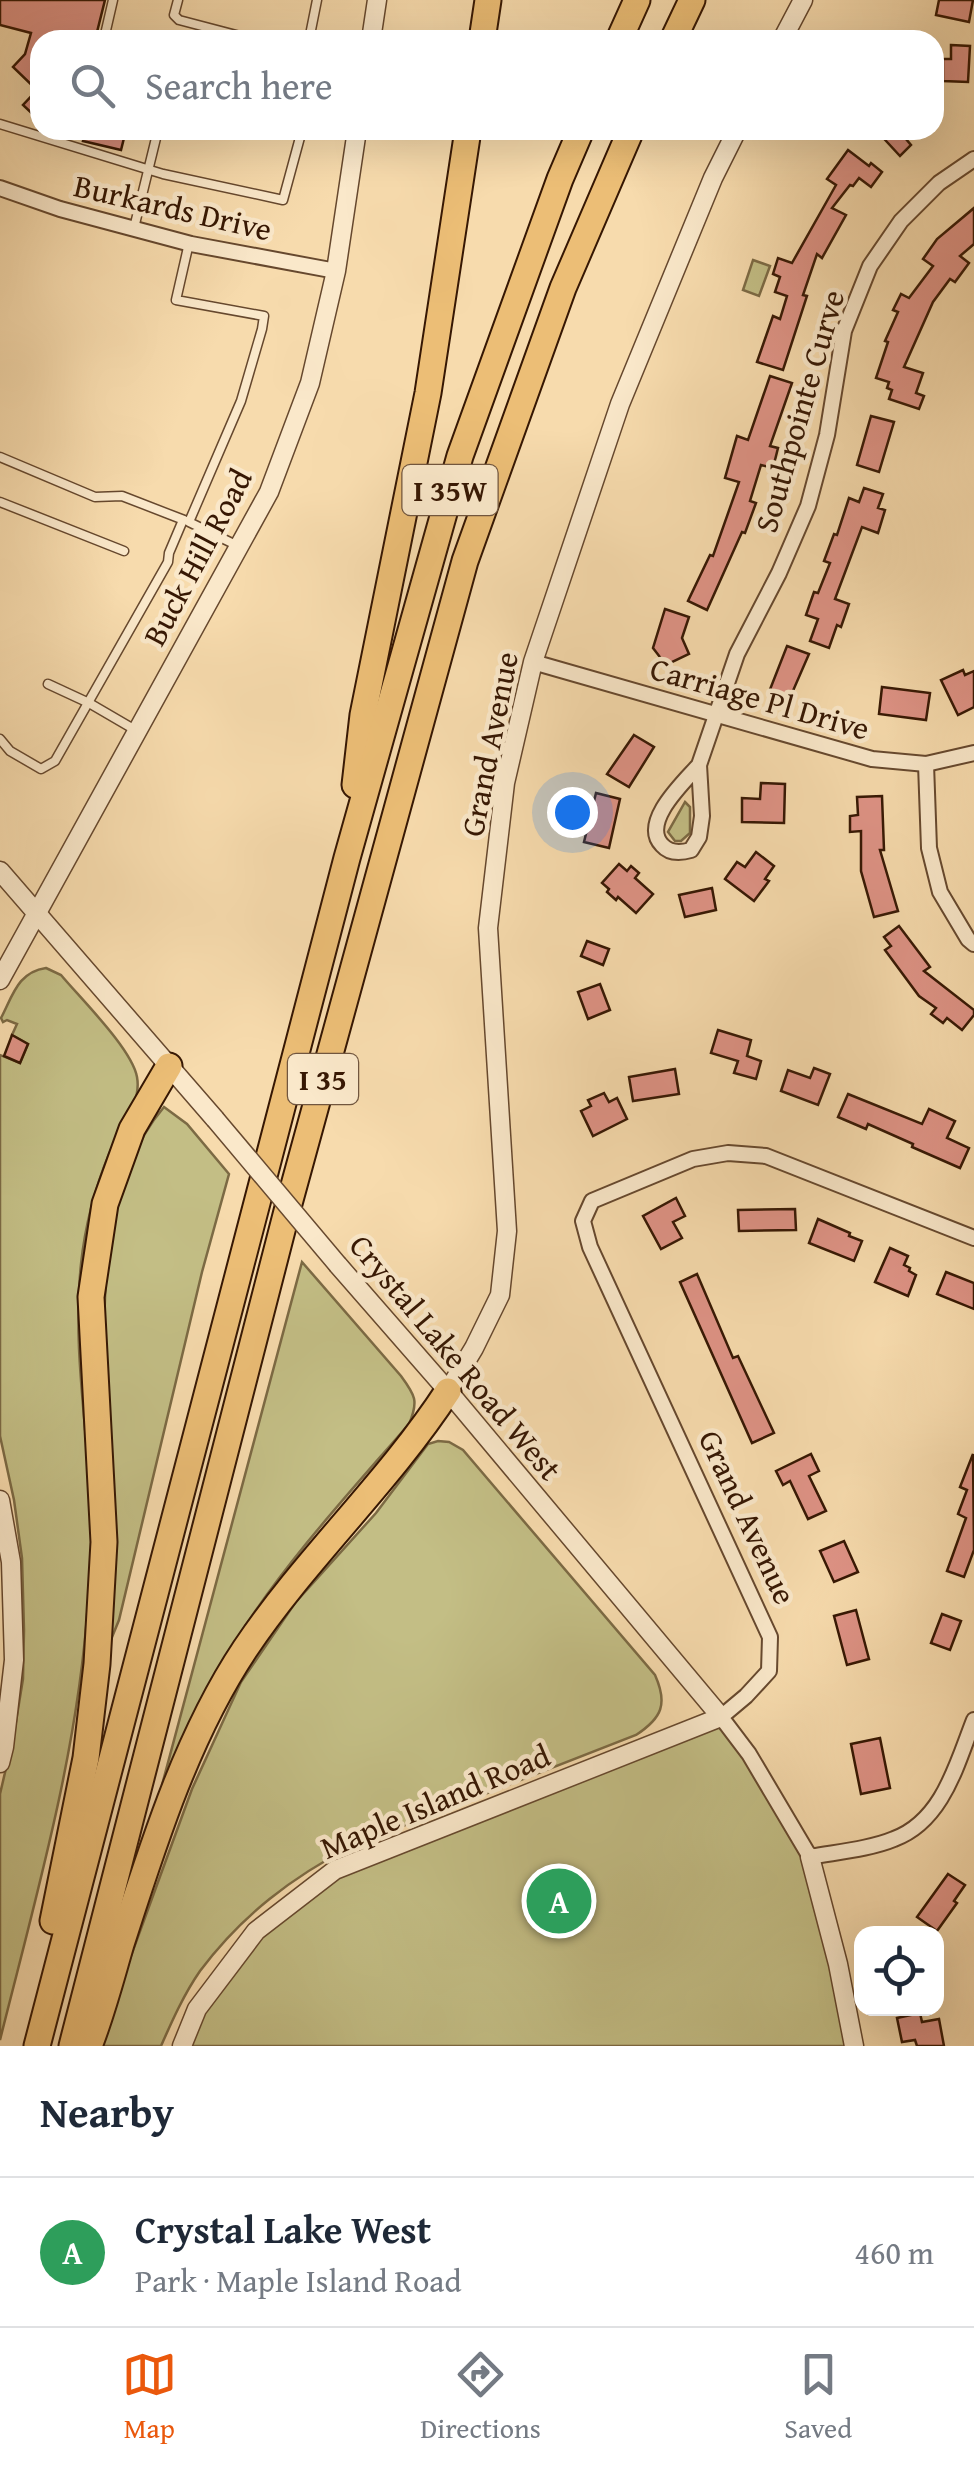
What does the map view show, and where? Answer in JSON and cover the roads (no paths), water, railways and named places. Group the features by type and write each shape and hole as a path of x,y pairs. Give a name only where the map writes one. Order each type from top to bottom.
{"highway":[{"path":"484,30 488,0"},
{"path":"624,30 637,0"},
{"path":"677,30 692,0"},
{"path":"347,858 363,715 428,394 466,140"},
{"name":"I 35W","path":"347,858 460,456 577,140"},
{"name":"I 35","path":"72,2046 287,1211 465,562 563,288 627,140"},
{"name":"I 35","path":"36,2046 347,858"},
{"path":"28,2046 86,1758 98,1664 104,1542 91,1297 104,1204 132,1129 168,1066"},
{"path":"88,2046 168,1808 206,1718 244,1650 298,1578 422,1432 448,1392"}],"street":[{"path":"372,30 377,0"},
{"path":"787,30 802,0"},
{"name":"Buck Hill Road","path":"0,980 269,492 310,383 336,271 356,140"},
{"name":"Grand Avenue","path":"448,1392 500,1295 507,1231 488,928 506,784 533,662 620,404 732,140"},
{"name":"Southpointe Curve","path":"699,765 699,837 691,850 678,853 663,847 657,837 657,822 668,802 699,765 736,654 779,574 808,506 827,436 844,332 870,266 901,221 939,182 974,159"},
{"name":"Burkards Drive","path":"0,188 60,209 188,243 336,271"},
{"name":"Carriage Pl Drive","path":"533,662 872,759 926,764 974,753"},
{"path":"926,764 930,848 940,892 974,944"},
{"name":"Crystal Lake Road West","path":"0,871 448,1392 721,1717 810,1857"},
{"name":"Grand Avenue","path":"721,1717 770,1671 770,1637 590,1246 583,1221 592,1201 693,1159 728,1154 766,1156 974,1238"},
{"path":"0,1500 11,1562 14,1660 6,1678 0,1763"},
{"name":"Maple Island Road","path":"182,2046 197,2009 256,1931 335,1870 721,1717"},
{"path":"854,2046 838,1964 810,1857 896,1839 923,1822 943,1797 974,1720"}],"lane":[{"path":"106,30 114,0"},
{"path":"178,0 174,15 179,20 218,30"},
{"path":"311,30 317,0"},
{"path":"0,124 30,133"},
{"path":"53,140 148,169 283,200 299,140"},
{"path":"134,228 155,140"},
{"path":"0,739 10,751 40,769 56,761 168,562 240,401 264,316 176,300 188,243"},
{"path":"0,457 96,497 122,496 239,547"},
{"path":"0,502 124,551"},
{"path":"48,684 138,730"}],"place":[{"name":"Crystal Lake West","path":"559,1901"}]}
